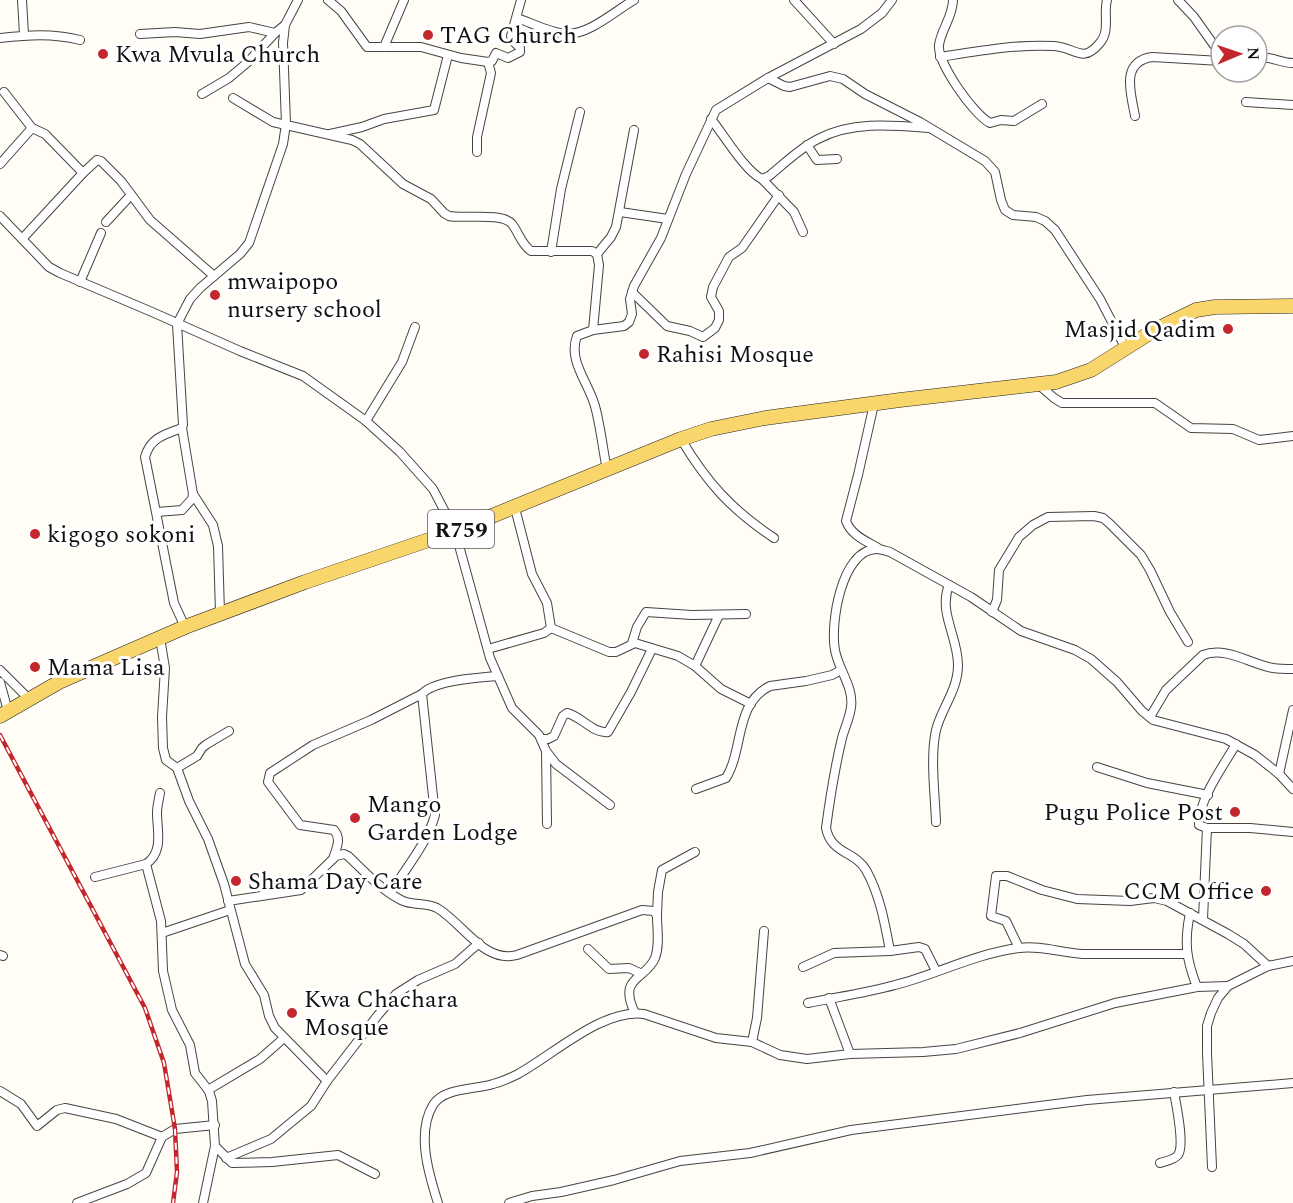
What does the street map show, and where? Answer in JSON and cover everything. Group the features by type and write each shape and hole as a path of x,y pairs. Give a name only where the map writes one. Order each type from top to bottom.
{"main road":[{"name":"R759","path":"4,713 61,681 185,627 455,531 681,439 711,429 765,418 1056,382 1082,374 1126,350 1168,323 1196,310 1215,307 1293,306"}],"street":[{"path":"22,0 24,34"},
{"path":"220,613 218,546 213,525 194,494 182,428 184,417 177,324 190,299 249,243 283,144 286,124 283,43 285,25 298,0"},
{"path":"328,0 341,11 365,45 371,48 421,47 448,55 488,62 492,61 496,53 508,58 520,52 520,48 511,36 521,0"},
{"path":"384,47 404,0"},
{"path":"517,18 559,33 577,33 634,0"},
{"path":"794,0 834,44"},
{"path":"607,470 594,400 574,356 577,336 593,330 617,328 629,322 632,314 630,306 632,292 642,268 661,237 716,110 768,78 873,21 892,0"},
{"path":"953,0 940,40 940,57 967,100 988,123 1001,120 1014,121 1042,104"},
{"path":"940,57 986,50 1047,46 1066,47 1078,54 1086,54 1104,38 1107,25 1107,0"},
{"path":"1178,0 1209,38"},
{"path":"202,94 230,78 285,25"},
{"path":"140,34 175,32 200,34 249,27 275,33"},
{"path":"1,39 24,34 59,34 80,40"},
{"path":"325,135 362,127 384,119 434,110 448,55"},
{"path":"1269,57 1283,63 1293,63"},
{"path":"1135,116 1131,93 1131,71 1142,58 1209,61"},
{"path":"477,152 477,137 491,73 488,62"},
{"path":"768,78 790,87 824,77 838,77 931,128 991,166 995,172 1001,200 1007,212 1013,215 1036,217 1055,230 1100,299 1126,350"},
{"path":"4,92 32,128 45,135 83,173"},
{"path":"233,98 273,122 352,140 360,144 403,184 431,199 449,216 502,218 512,224 523,244 531,251 588,250 597,254"},
{"path":"1246,102 1293,105"},
{"path":"551,252 561,189 580,112"},
{"path":"711,119 756,175 762,178 794,212 803,232"},
{"path":"762,178 769,176 807,145 826,135 855,127 931,128"},
{"path":"0,164 32,128"},
{"path":"597,254 612,237 620,212 634,130"},
{"path":"807,145 817,160 837,159"},
{"path":"22,239 83,173 99,160 121,181 160,231 214,276"},
{"path":"106,222 131,195"},
{"path":"632,292 668,326 690,331 700,337 706,336 715,328 719,320 719,311 711,297 716,280 729,258 742,248 778,195"},
{"path":"620,212 668,219"},
{"path":"0,216 49,267 177,324 303,376 366,421 422,476 442,503 455,531 497,676 512,708 542,738 546,751 547,824"},
{"path":"80,282 101,233"},
{"path":"593,330 599,265 597,254"},
{"path":"366,421 402,362 415,327"},
{"path":"1039,385 1062,403 1155,403 1191,428 1233,429 1259,440 1293,436"},
{"path":"874,404 846,516 848,528 878,548 890,552 950,585 1021,631 1075,650 1091,659 1117,682 1150,717 1163,724 1210,734 1236,744 1255,755 1279,774 1293,789"},
{"path":"182,428 161,435 147,449 145,457 174,603 185,627"},
{"path":"681,439 699,470 726,500 748,520 774,538"},
{"path":"157,512 182,510 194,494"},
{"path":"515,508 532,574 547,603 551,628"},
{"path":"992,612 997,600 999,570 1024,532 1048,517 1094,516 1109,522 1141,555 1188,642"},
{"path":"878,548 867,551 855,561 846,575 841,588 833,629 834,649 850,691 851,708 842,739 826,828 832,843 855,858 865,868 877,894 890,951"},
{"path":"936,822 934,753 936,732 957,682 958,666 955,639 946,612 946,594 950,585"},
{"path":"632,643 637,627 646,612 746,614"},
{"path":"695,666 719,615"},
{"path":"488,649 544,633 551,628"},
{"path":"551,628 609,652 616,652 632,643 639,643 678,656 695,666 721,689 751,704"},
{"path":"160,638 165,668 162,717 163,748 166,760 177,768 189,801 208,839 245,964 264,995 275,1029 327,1081"},
{"path":"542,738 548,739 554,736 563,716 567,713 598,732 608,732 652,649"},
{"path":"1150,717 1166,690 1203,655 1210,652 1220,652 1274,668 1293,669"},
{"path":"0,670 29,699"},
{"path":"696,789 726,778 731,768 741,723 751,704 763,689 832,675 841,670"},
{"path":"333,859 338,835 334,830 300,825 268,782 270,773 313,745 371,720 438,685 497,676"},
{"path":"0,682 4,713"},
{"path":"391,892 422,844 435,814 422,694"},
{"path":"1279,774 1293,710"},
{"path":"177,768 197,756 207,744 229,731"},
{"path":"1236,744 1208,795 1198,821 1202,828 1250,828 1293,832"},
{"path":"546,751 556,764 610,805"},
{"path":"1097,767 1147,783 1208,795"},
{"path":"95,877 146,864 153,857 159,842 157,810 160,793"},
{"path":"1203,918 1207,828"},
{"path":"635,1013 630,991 634,980 652,964 657,952 658,892 662,870 695,852"},
{"path":"162,933 229,905 301,890 339,854 348,856 369,878 402,901 436,907 488,952 496,956 506,957 526,952 642,910 654,911 657,916"},
{"path":"146,864 162,933 163,971 174,1015 189,1045 195,1073 208,1090 212,1101 215,1146 202,1203"},
{"path":"1019,948 1006,921 991,916 996,876 1007,876 1042,890 1077,899 1130,901 1158,898 1203,918 1244,944 1268,966"},
{"path":"1190,913 1186,934 1186,954 1197,987"},
{"path":"752,1042 757,1018 765,931"},
{"path":"226,1158 271,1139 311,1106 327,1081 396,994 418,980 455,964 479,943"},
{"path":"803,967 834,953 890,951 922,947 936,971"},
{"path":"808,1003 894,986 936,971 1019,948 1036,947 1083,954 1186,954"},
{"path":"588,950 609,969 629,968 640,973"},
{"path":"1212,1167 1207,1090 1208,1026 1218,998 1228,986 1268,966 1293,961"},
{"path":"438,1203 428,1165 425,1142 430,1113 436,1101 450,1093 503,1081 535,1064 591,1027 619,1016 635,1013 716,1038 752,1042 780,1055 807,1059 850,1054 956,1049 1020,1033 1115,1003 1197,987 1228,986"},
{"path":"829,998 850,1054"},
{"path":"208,1090 260,1059 284,1038"},
{"path":"509,1203 532,1196 614,1180 680,1161 750,1154 851,1130 1087,1100 1293,1083"},
{"path":"0,1091 21,1104 37,1126 57,1110 65,1108 116,1119 162,1137"},
{"path":"1160,1163 1180,1152 1174,1092"},
{"path":"77,1203 127,1184 146,1173 152,1164 162,1137 175,1129 214,1125"},
{"path":"215,1146 232,1163 338,1155 375,1174"}],"railway":[{"path":"0,735 145,1008 164,1063 175,1129 177,1172 173,1203"}],"place":[{"name":"TAG Church","path":"428,35"},
{"name":"Kwa Mvula Church","path":"103,54"},
{"name":"mwaipopo nursery school","path":"215,295"},
{"name":"Masjid Qadim","path":"1228,329"},
{"name":"Rahisi Mosque","path":"644,354"},
{"name":"kigogo sokoni","path":"35,534"},
{"name":"Mama Lisa","path":"35,667"},
{"name":"Pugu Police Post","path":"1235,812"},
{"name":"Mango Garden Lodge","path":"355,818"},
{"name":"Shama Day Care","path":"236,881"},
{"name":"CCM Office","path":"1266,891"},
{"name":"Kwa Chachara Mosque","path":"292,1013"}]}
